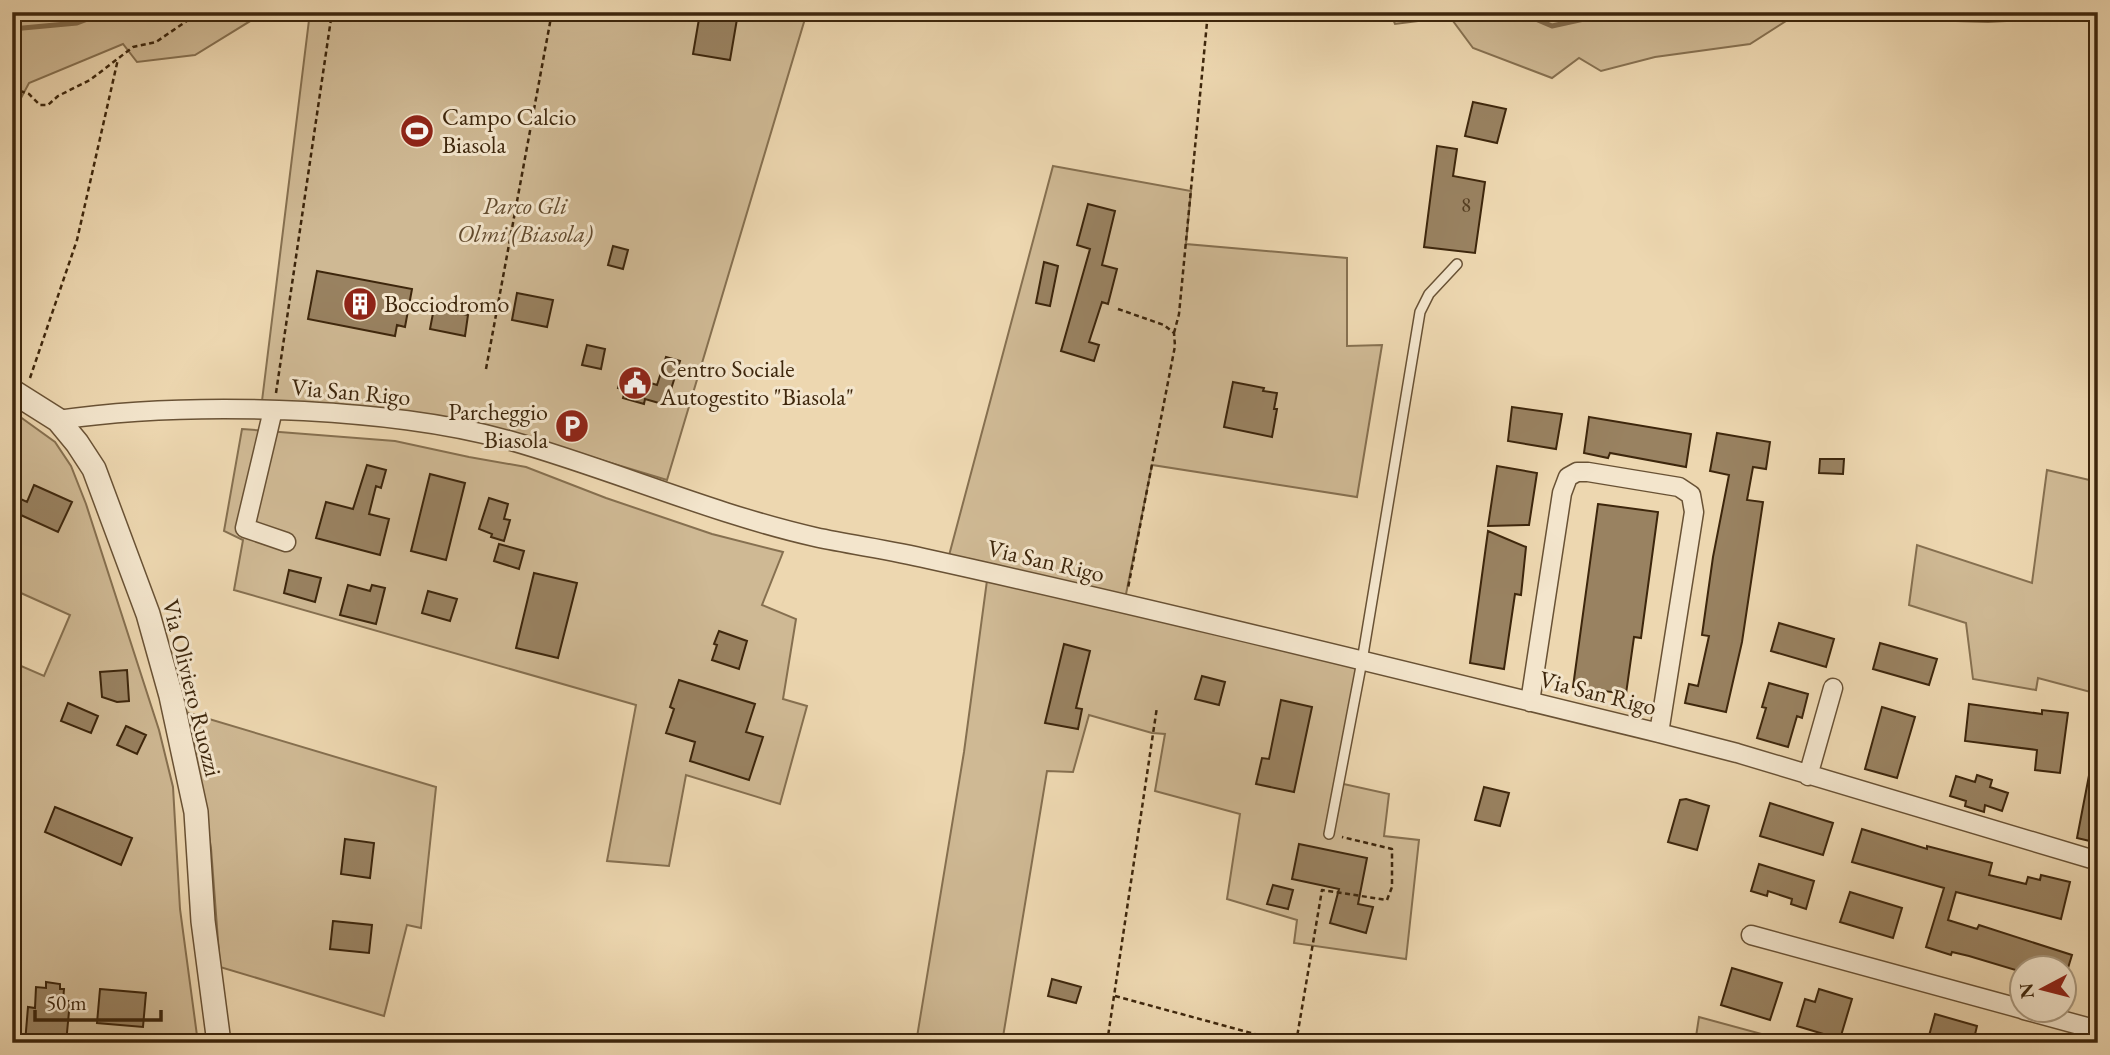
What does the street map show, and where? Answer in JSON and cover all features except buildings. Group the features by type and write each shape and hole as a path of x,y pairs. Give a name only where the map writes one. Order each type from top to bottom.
{"street":[{"name":"Via Oliviero Ruozzi","path":"18,394 58,420 94,469 148,614 171,695 196,813 203,921 219,1043"},
{"name":"Via San Rigo","path":"58,420 148,410 273,410 354,414 453,426 557,455 737,516 816,537 927,558 1659,733 1737,753 2098,861"},
{"name":"Via San Rigo","path":"273,410 245,528 286,542"},
{"path":"1530,702 1562,493 1568,477 1577,472 1588,472 1679,487 1691,495 1694,512 1659,733"},
{"path":"1808,776 1833,688"},
{"path":"1751,935 2008,1005"},
{"path":"2077,1024 2098,1030"}],"lane":[{"path":"1329,834 1362,661 1420,313 1429,294 1457,264"}],"path":[{"path":"12,88 29,94 40,105 48,105 58,96 90,80 133,47 156,42 200,12"},
{"path":"273,410 332,12"},
{"path":"486,369 552,12"},
{"path":"801,12 803,22"},
{"path":"1124,605 1175,346 1174,333 1179,314 1208,12"},
{"path":"18,394 77,240 118,59"},
{"path":"1118,309 1164,325 1174,333"},
{"path":"1107,1043 1157,707"},
{"path":"1296,1043 1322,890 1387,900 1392,887 1392,849 1329,834"},
{"path":"1114,996 1288,1043"}],"green space":[{"path":"12,12 265,12 195,55 137,62 123,44 29,83 12,115"},
{"name":"Parco Gli Olmi (Biasola)","path":"310,12 807,12 667,480 463,418 460,428 261,409"},
{"path":"1390,12 2098,12 2098,16 1988,22 1794,16 1750,44 1655,57 1601,71 1579,58 1552,78 1473,48 1450,17 1395,24"},
{"path":"1053,166 1191,191 1186,244 1347,258 1347,346 1382,345 1357,497 1152,465 1124,604 1362,661 1339,783 1389,794 1384,836 1419,840 1406,959 1294,943 1297,920 1227,899 1240,814 1155,791 1165,734 1152,733 1089,715 1073,772 1047,771 1002,1043 916,1043 964,752 988,573 947,563"},
{"path":"12,411 55,442 71,466 86,504 159,730 173,787 180,909 198,1043 12,1043 12,662 44,676 70,615 12,589"},
{"path":"242,429 395,441 526,467 712,534 783,552 762,605 796,619 783,699 807,706 780,804 686,775 669,866 607,861 636,705 234,590 243,540 224,531"},
{"path":"2047,470 2098,482 2098,694 2038,678 2036,690 1973,679 1966,623 1909,605 1917,545 2032,583"},
{"path":"189,713 436,787 421,928 407,925 384,1016 220,967 211,848"},
{"path":"1699,1017 1795,1043 1695,1043"}],"waterway":[{"path":"12,29 77,23 106,12"},
{"path":"1519,12 1552,26 1616,12"}],"place":[{"name":"Campo Calcio Biasola","path":"417,131"},
{"name":"Bocciodromo","path":"360,304"},
{"name":"Centro Sociale Autogestito \"Biasola\"","path":"635,383"},
{"name":"Parcheggio Biasola","path":"572,426"}]}
